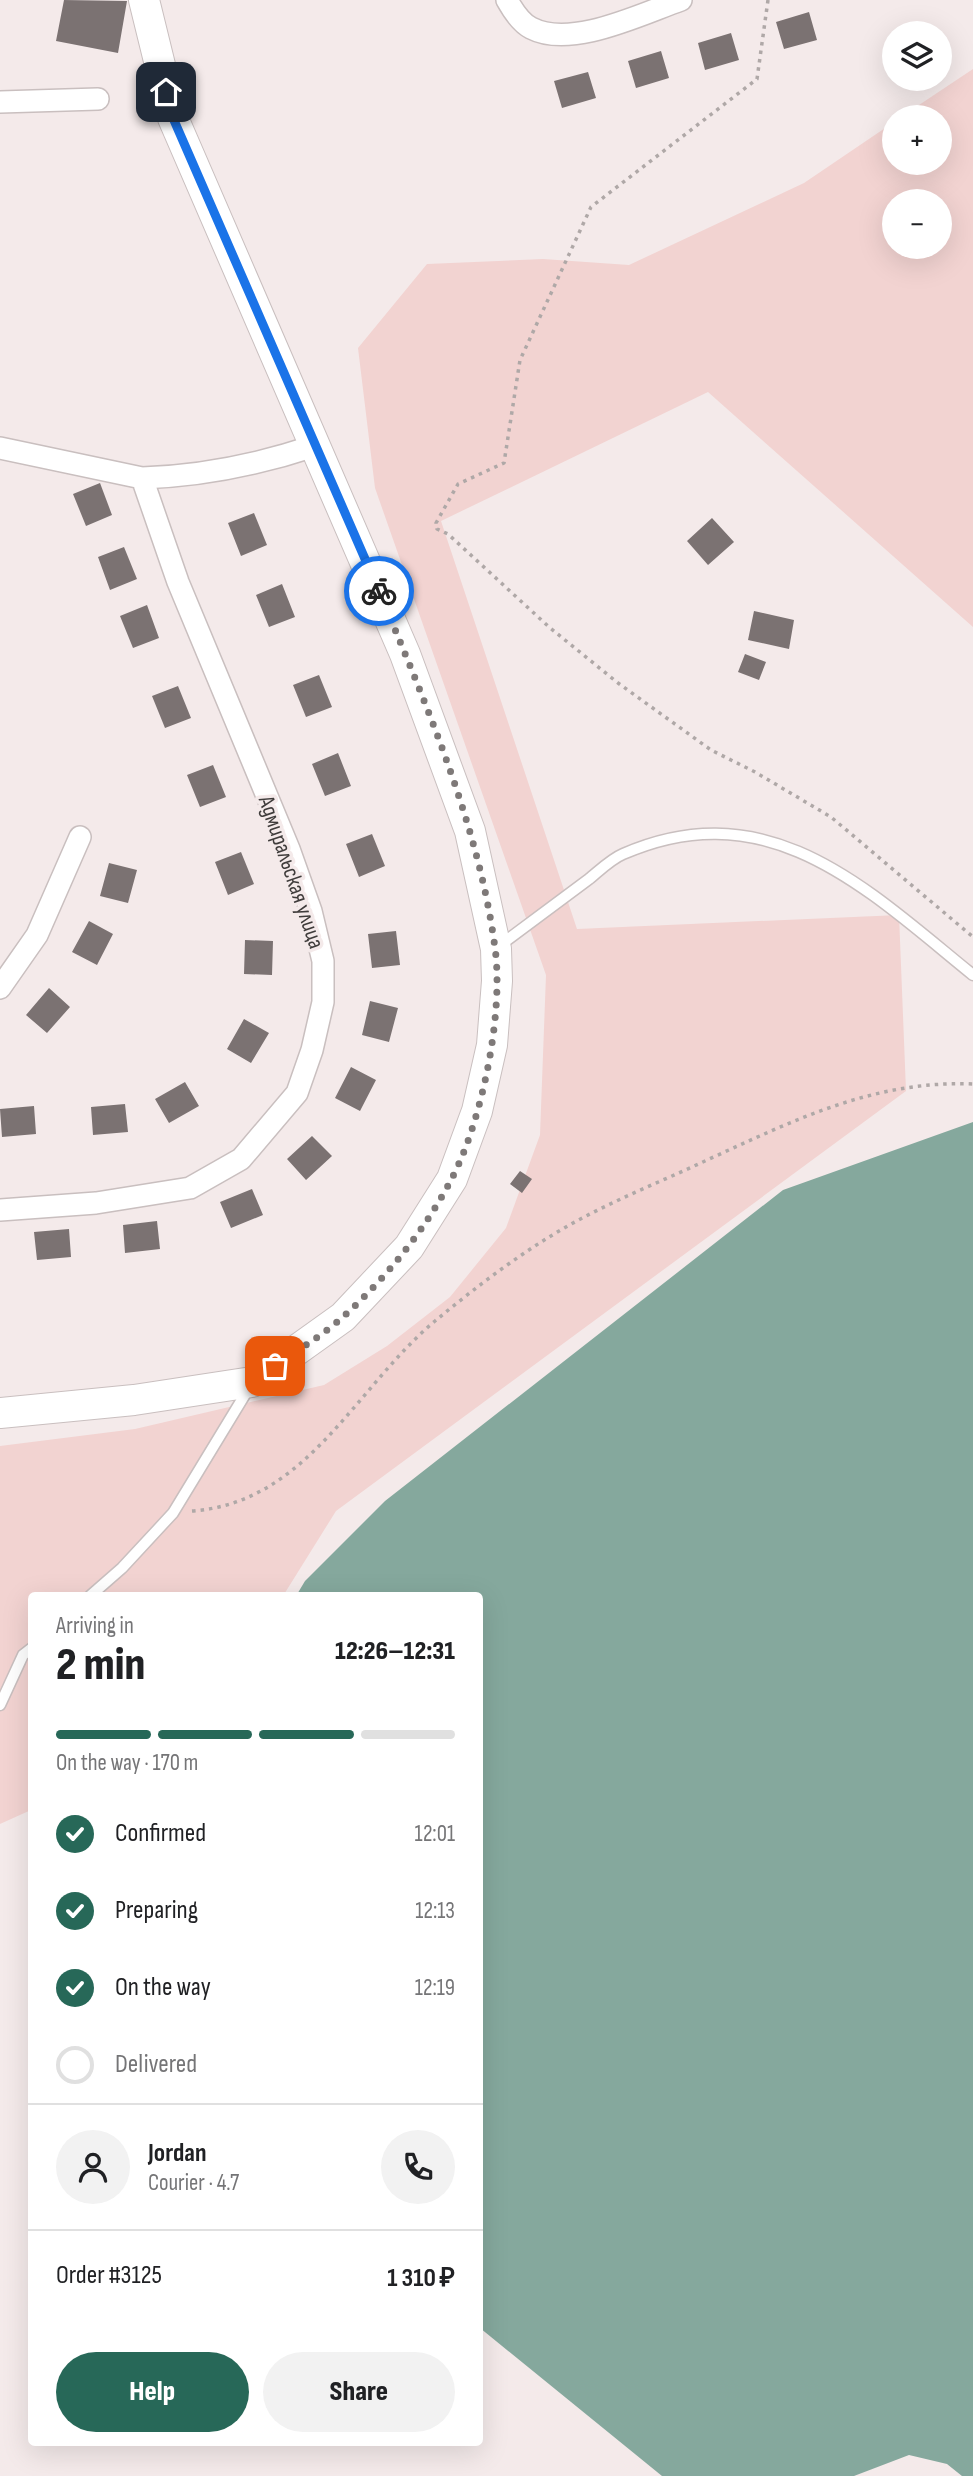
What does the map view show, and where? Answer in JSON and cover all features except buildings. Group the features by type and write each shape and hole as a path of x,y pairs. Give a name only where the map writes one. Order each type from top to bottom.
{"street":[{"path":"0,1413 134,1400 252,1382 343,1317 409,1247 452,1178 477,1111 492,1045 497,981 496,949 470,831 405,654 173,118 144,0"},
{"path":"507,0 528,28 549,35 588,32 681,0"},
{"path":"0,102 97,99"},
{"path":"0,447 142,478 191,477 263,463 314,446"},
{"name":"Адмиральская улица","path":"0,1210 96,1203 190,1188 241,1158 297,1093 312,1049 323,1002 323,961 311,911 289,849 178,582 142,478"},
{"path":"0,988 37,935 80,838"}],"lane":[{"path":"496,949 622,854 679,838 724,832 775,841 827,864 880,900 973,975"},
{"path":"95,1592 122,1568 173,1513 252,1382"},
{"path":"0,1705 23,1655 28,1651"}],"path":[{"path":"768,0 757,79 591,207 520,360 508,422 507,456 504,463 458,484 436,523 437,529 448,534 549,627 618,683 710,750 755,772 831,817 973,937"},
{"path":"173,1513 221,1509 259,1494 280,1481 305,1462 379,1376 435,1321 518,1258 590,1214 810,1114 891,1088 922,1084 973,1084"}],"shaded area":[{"path":"973,69 973,627 708,392 441,521 577,929 899,915 906,1091 336,1511 285,1592 28,1592 28,1811 0,1824 0,1446 135,1429 324,1385 387,1346 450,1297 506,1228 540,1135 546,975 375,488 358,348 427,264 543,259 629,265 804,183 882,130 882,175 952,175 952,105 919,105 940,91 952,91 952,83"},
{"path":"973,1122 973,2476 962,2476 947,2464 909,2455 854,2476 662,2476 483,2330 483,1592 298,1592 305,1581 385,1501 783,1190"}],"way so far":[{"path":"275,1366 343,1317 409,1247 452,1178 477,1111 492,1045 497,981 496,949 484,885 470,831 379,591"}],"route":[{"path":"166,92 173,118 379,591"}]}
